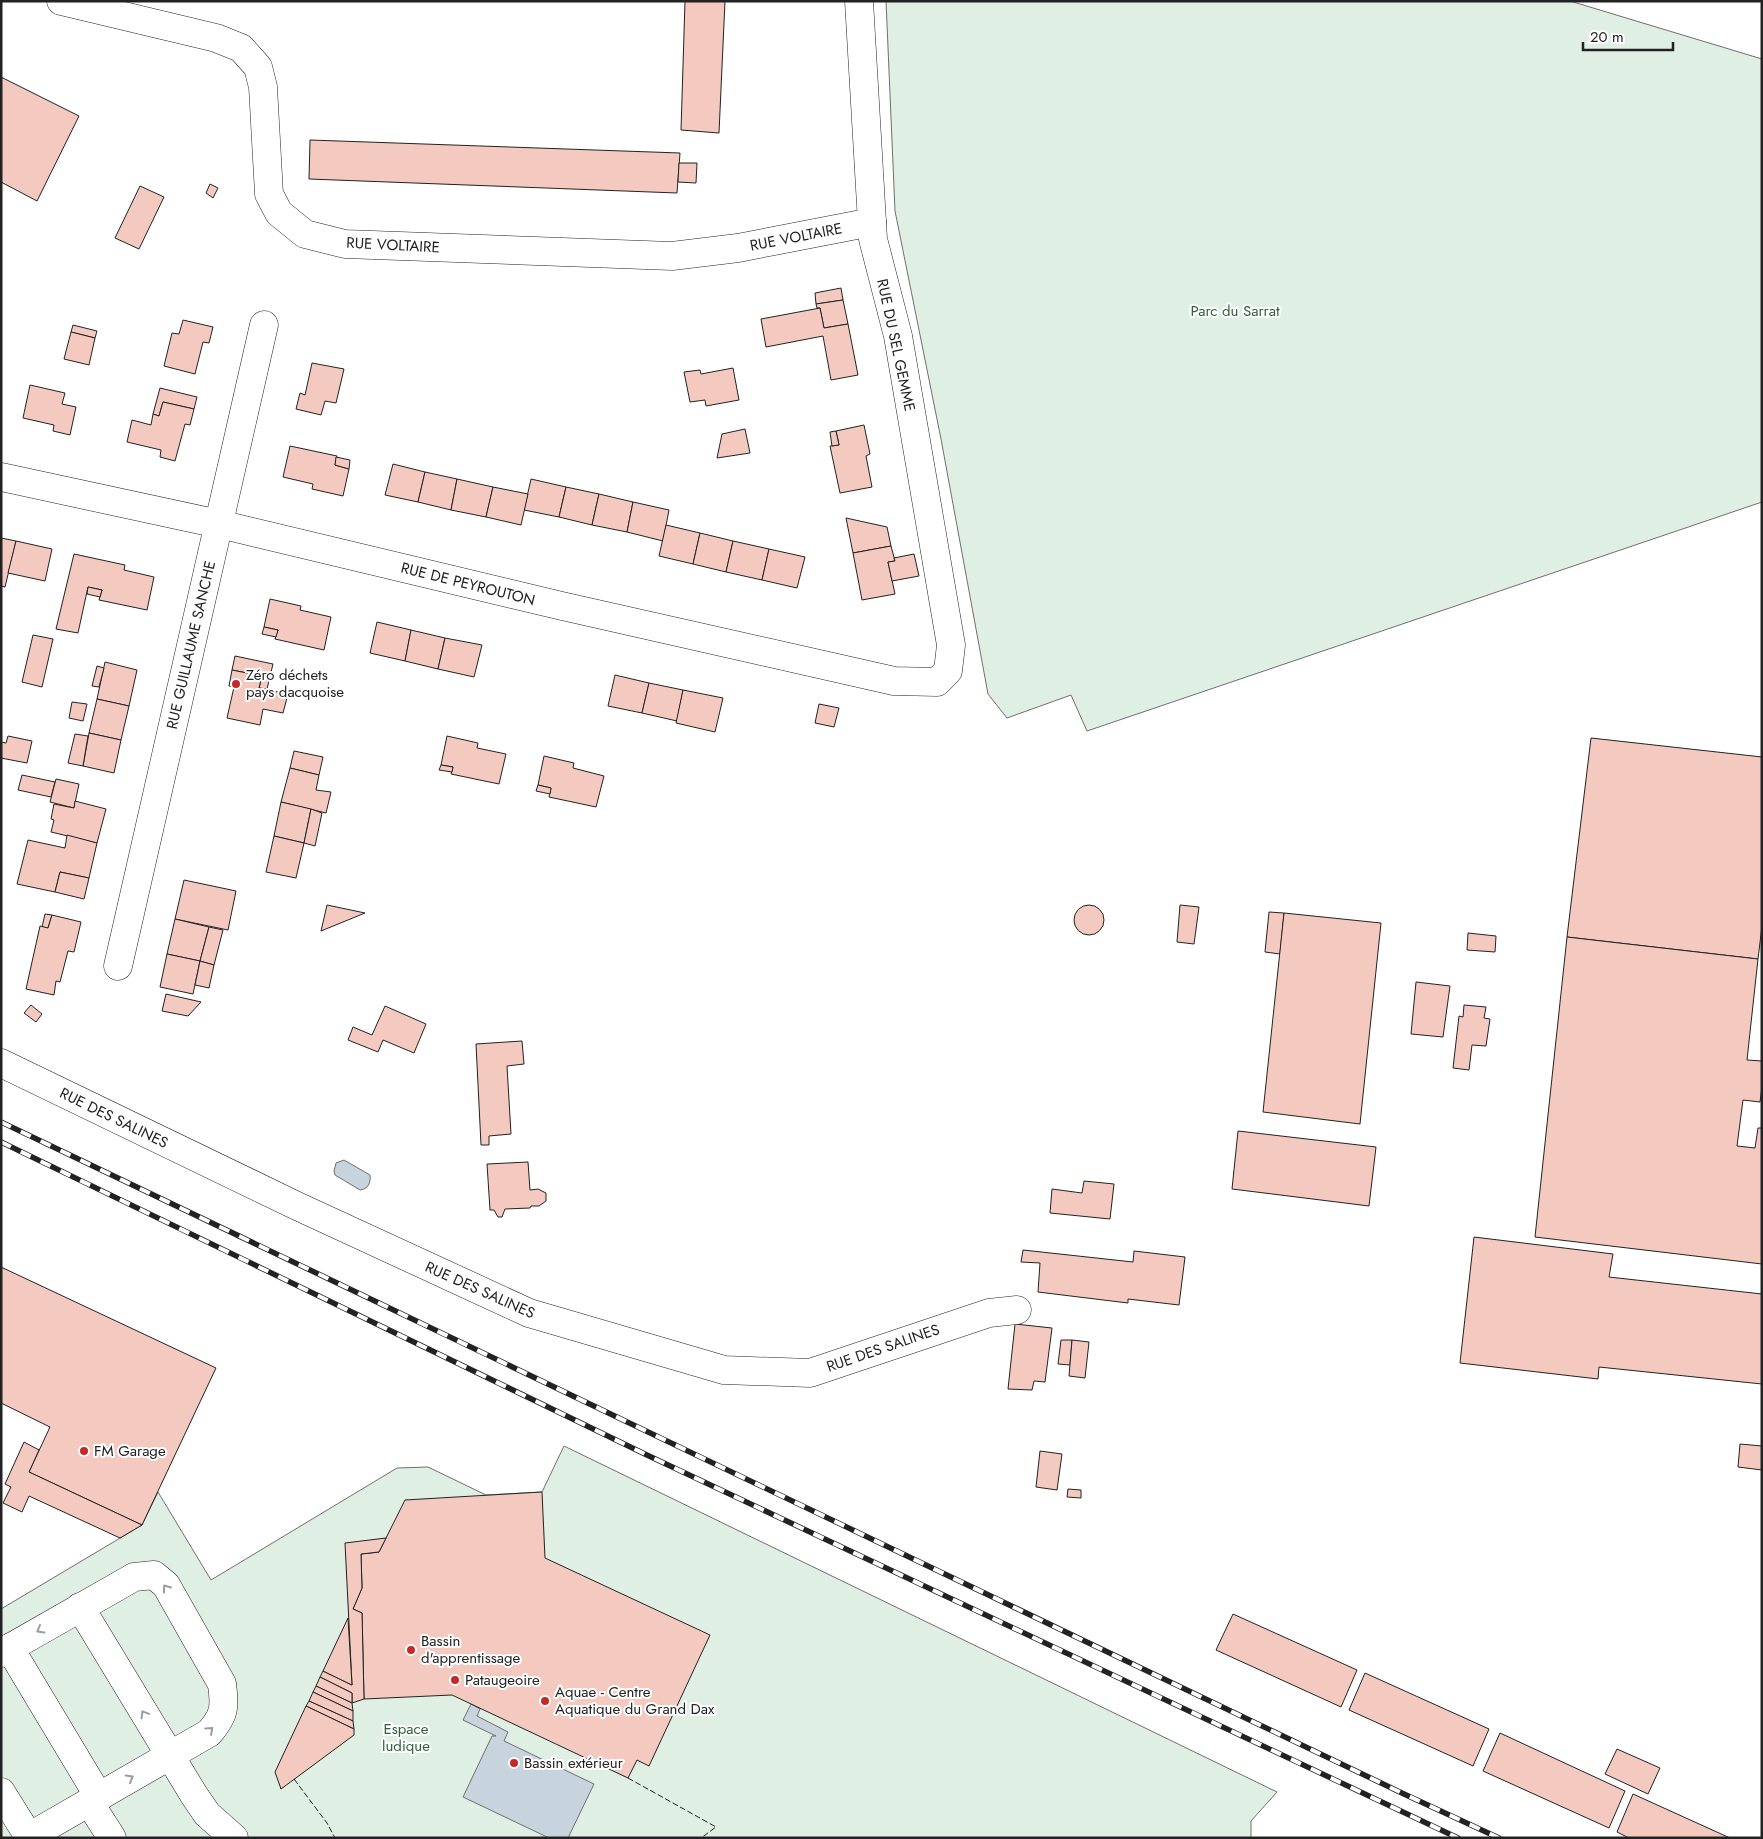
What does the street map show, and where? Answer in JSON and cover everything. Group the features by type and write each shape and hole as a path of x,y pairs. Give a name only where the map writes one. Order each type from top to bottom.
{"street":[{"name":"RUE VOLTAIRE","path":"61,1 216,38 241,48 258,68 263,87 269,194 279,213 305,234 345,244 672,256 738,248 872,222"},
{"name":"RUE DU SEL GEMME","path":"859,1 873,239 898,336 951,645 948,671 937,682"},
{"name":"RUE GUILLAUME SANCHE","path":"118,966 264,325"},
{"name":"RUE DE PEYROUTON","path":"1,477 219,524 562,606 894,681 937,682"},
{"name":"RUE DES SALINES","path":"1,1063 297,1206 529,1313 724,1370 810,1373 989,1313 1017,1310"},
{"path":"1,1792 28,1837 94,1799 209,1733 220,1720 225,1702 222,1684 166,1585 154,1575 134,1577 6,1650 15,1657 94,1799 112,1838"},
{"path":"80,1607 169,1756 207,1814 234,1838"}],"green space":[{"name":"Parc du Sarrat","path":"886,1 1570,1 1762,59 1762,502 1087,731 1071,695 1007,718 988,694 941,439 895,211"},
{"name":"Aquae - Centre Aquatique du Grand Dax","path":"564,1446 1277,1792 1251,1821 1251,1838 1,1838 1,1609 142,1525 158,1492 211,1580 397,1468 428,1467 486,1495 542,1492"}],"shaded area":[{"path":"344,1160 370,1175 367,1187 360,1190 335,1175 336,1163"},
{"name":"Bassin extérieur","path":"471,1704 480,1709 477,1716 508,1732 504,1741 594,1784 568,1838 549,1838 463,1797 492,1736 496,1736 463,1720"}],"building":[{"path":"685,1 725,1 719,133 681,130"},
{"path":"1,77 79,116 37,201 1,182"},
{"path":"310,140 680,153 677,193 309,179"},
{"path":"679,163 697,163 696,183 678,182"},
{"path":"210,184 218,188 213,198 206,193"},
{"path":"140,186 164,197 139,249 115,238"},
{"path":"841,288 843,300 816,304 815,293"},
{"path":"843,300 848,324 824,328 820,308 817,308 816,304"},
{"path":"820,308 824,328 848,324 858,375 831,380 823,336 766,347 761,319"},
{"path":"183,320 213,327 209,343 203,342 195,374 164,366 172,333 179,334"},
{"path":"73,325 97,331 95,338 71,332"},
{"path":"71,332 95,338 89,365 64,359"},
{"path":"312,363 344,369 336,403 325,401 321,415 296,409 300,393 305,395"},
{"path":"733,368 739,400 706,406 705,400 690,402 684,372 700,370 701,374"},
{"path":"30,385 65,393 62,404 76,407 70,435 53,431 54,425 23,418"},
{"path":"160,388 197,397 194,409 163,402 159,416 153,414"},
{"path":"163,402 194,409 190,425 185,424 175,461 160,457 161,450 127,442 132,420 151,425 153,414 159,416"},
{"path":"864,425 870,454 866,456 872,487 840,493 830,446 839,445 836,431"},
{"path":"745,429 750,453 717,458 722,434"},
{"path":"836,431 839,445 832,446 830,432"},
{"path":"290,446 337,456 335,465 349,469 343,496 312,489 313,484 283,477"},
{"path":"336,457 350,460 349,469 335,465"},
{"path":"393,464 425,472 418,502 385,495"},
{"path":"425,472 457,479 451,510 418,502"},
{"path":"457,479 493,487 486,517 451,510"},
{"path":"531,479 566,487 559,517 524,510"},
{"path":"493,487 528,494 521,525 486,517"},
{"path":"566,487 599,494 592,525 559,517"},
{"path":"599,494 633,502 627,532 592,525"},
{"path":"633,502 669,510 663,541 627,532"},
{"path":"846,518 887,527 891,546 853,553"},
{"path":"666,525 700,533 693,564 659,556"},
{"path":"700,533 733,541 726,572 693,564"},
{"path":"1,538 16,541 5,587 1,586"},
{"path":"16,541 52,549 45,581 8,573"},
{"path":"733,541 769,549 762,580 726,572"},
{"path":"891,546 895,561 888,562 895,594 862,600 853,553"},
{"path":"769,549 805,557 797,588 762,580"},
{"path":"74,554 125,565 124,570 154,577 147,610 99,600 102,590 88,587 78,633 56,629"},
{"path":"914,554 919,576 892,581 888,562 895,561 894,558"},
{"path":"88,587 102,590 100,597 87,594"},
{"path":"270,599 301,606 300,610 331,617 324,650 275,639 278,630 264,627"},
{"path":"377,622 411,630 405,661 370,653"},
{"path":"264,627 278,630 276,637 262,634"},
{"path":"411,630 445,638 438,669 405,661"},
{"path":"33,635 53,639 42,687 22,682"},
{"path":"445,638 482,645 474,677 438,669"},
{"path":"235,656 273,664 267,689 259,688 262,676 232,670"},
{"path":"105,662 137,670 129,706 97,699"},
{"path":"97,666 104,668 99,687 92,686"},
{"path":"232,670 262,676 259,688 288,694 283,713 263,709 260,725 227,718 234,687 229,686"},
{"path":"615,675 649,683 642,713 608,706"},
{"path":"649,683 683,690 677,721 642,713"},
{"path":"683,690 723,698 715,732 676,723"},
{"path":"97,699 129,706 121,740 89,733"},
{"path":"72,702 87,704 83,721 69,718"},
{"path":"819,704 839,708 834,727 815,723"},
{"path":"89,733 121,740 114,773 83,766"},
{"path":"75,734 88,736 83,766 68,763"},
{"path":"8,736 32,741 27,763 1,758 1,742 6,743"},
{"path":"447,736 478,743 477,748 506,754 499,784 451,774 453,767 441,765"},
{"path":"1591,738 1762,757 1762,926 1758,959 1567,937"},
{"path":"294,751 323,757 319,775 290,768"},
{"path":"544,756 574,763 573,768 604,776 596,807 549,797 551,788 538,785"},
{"path":"441,765 453,767 452,772 439,770"},
{"path":"290,768 319,775 316,790 331,792 326,813 281,802"},
{"path":"22,775 55,782 51,797 18,790"},
{"path":"56,779 79,784 74,808 50,802"},
{"path":"538,785 551,788 550,794 536,791"},
{"path":"75,801 106,809 97,843 51,832 54,820 51,819 54,804 74,808"},
{"path":"281,802 311,809 304,843 274,836"},
{"path":"311,809 322,813 315,846 304,843"},
{"path":"67,835 97,843 89,878 60,872 55,892 17,884 28,840 65,848"},
{"path":"274,836 304,843 296,878 266,872"},
{"path":"60,872 89,878 84,899 55,892"},
{"path":"184,880 236,891 228,930 175,919"},
{"path":"327,905 365,913 321,931"},
{"path":"1089,905 1100,909 1104,920 1100,931 1089,935 1078,931 1074,920 1078,909"},
{"path":"1180,905 1199,907 1194,944 1177,942"},
{"path":"1269,912 1284,913 1280,954 1265,952"},
{"path":"1284,913 1381,923 1360,1124 1263,1112"},
{"path":"45,914 52,915 48,928 42,927"},
{"path":"52,915 81,922 74,952 68,951 60,982 56,981 54,995 26,989 40,926 48,928"},
{"path":"175,919 209,927 200,961 167,954"},
{"path":"209,927 223,930 214,965 200,961"},
{"path":"1468,933 1496,936 1495,952 1467,950"},
{"path":"1567,937 1758,959 1747,1060 1762,1061 1762,1087 1760,1102 1743,1100 1737,1146 1755,1148 1758,1128 1762,1128 1762,1264 1535,1237"},
{"path":"167,954 200,961 193,994 160,987"},
{"path":"200,961 214,965 209,988 195,985"},
{"path":"1416,982 1450,986 1443,1037 1411,1034"},
{"path":"166,994 201,1002 188,1016 162,1011"},
{"path":"31,1005 42,1014 36,1022 24,1013"},
{"path":"1464,1005 1486,1007 1484,1018 1490,1019 1486,1046 1472,1045 1469,1070 1453,1068 1459,1016 1463,1017"},
{"path":"385,1006 426,1024 414,1053 383,1040 378,1052 348,1040 353,1027 372,1035"},
{"path":"522,1041 524,1064 507,1066 511,1134 489,1136 489,1145 481,1145 476,1044"},
{"path":"1238,1131 1376,1147 1369,1206 1232,1189"},
{"path":"528,1162 530,1190 538,1189 546,1193 546,1201 539,1206 531,1206 530,1208 505,1209 502,1217 498,1217 494,1210 490,1210 487,1164"},
{"path":"1084,1181 1114,1184 1110,1219 1050,1213 1052,1189 1082,1193"},
{"path":"1474,1237 1613,1254 1609,1277 1762,1294 1762,1384 1599,1367 1598,1379 1460,1363"},
{"path":"1023,1250 1133,1262 1134,1251 1185,1257 1179,1305 1128,1299 1128,1303 1038,1292 1040,1263 1021,1262"},
{"path":"1,1267 216,1368 142,1525 29,1472 50,1427 1,1403"},
{"path":"1015,1324 1052,1328 1045,1382 1034,1381 1032,1390 1008,1389"},
{"path":"1061,1340 1072,1340 1070,1365 1058,1364"},
{"path":"1072,1340 1089,1342 1085,1378 1069,1376"},
{"path":"24,1442 39,1450 29,1472 142,1525 120,1538 29,1496 22,1512 3,1503 11,1487 5,1484"},
{"path":"1740,1444 1762,1446 1762,1470 1738,1467"},
{"path":"1040,1451 1062,1454 1057,1490 1036,1487"},
{"path":"1068,1489 1081,1490 1081,1498 1067,1497"},
{"path":"542,1492 545,1558 710,1635 649,1766 637,1760 628,1778 452,1695 364,1699 362,1613 353,1609 362,1588 361,1554 379,1552 405,1500"},
{"path":"386,1538 379,1552 361,1554 362,1588 353,1609 362,1613 364,1699 352,1703 352,1693 320,1677 323,1671 352,1685 345,1543"},
{"path":"1233,1614 1357,1670 1341,1707 1216,1650"},
{"path":"348,1618 352,1685 323,1671"},
{"path":"1365,1673 1489,1729 1473,1766 1349,1710"},
{"path":"320,1677 352,1693 352,1703 316,1686"},
{"path":"316,1686 352,1703 353,1711 313,1692"},
{"path":"313,1692 353,1711 353,1721 309,1701"},
{"path":"309,1701 353,1721 354,1729 306,1706"},
{"path":"306,1706 354,1729 354,1735 281,1789 275,1772"},
{"path":"1500,1733 1625,1791 1609,1828 1483,1771"},
{"path":"1617,1749 1660,1768 1648,1794 1605,1774"},
{"path":"1633,1794 1730,1838 1629,1838 1617,1832"}],"railway":[{"path":"1,1122 1499,1838"},
{"path":"1,1142 649,1456 1458,1838"}],"fence":[{"path":"628,1778 716,1827 701,1838"},
{"path":"294,1779 327,1823 335,1838"}],"place":[{"name":"Zéro déchets pays dacquoise","path":"236,684"},
{"name":"FM Garage","path":"84,1451"},
{"name":"Bassin d'apprentissage","path":"411,1650"},
{"name":"Pataugeoire","path":"455,1680"},
{"name":"Aquae - Centre Aquatique du Grand Dax","path":"545,1701"},
{"name":"Bassin extérieur","path":"514,1763"}],"park label":[{"name":"Espace ludique","path":"406,1738"}]}
